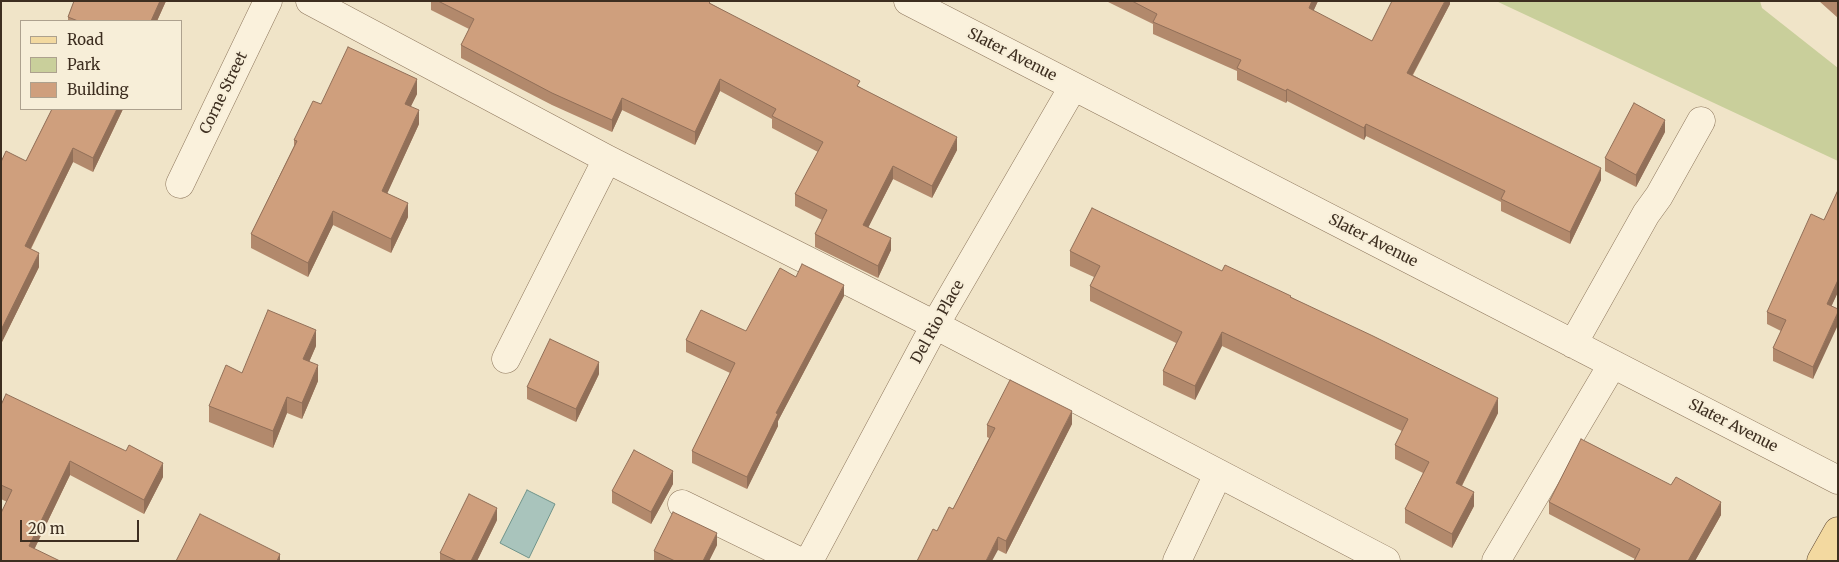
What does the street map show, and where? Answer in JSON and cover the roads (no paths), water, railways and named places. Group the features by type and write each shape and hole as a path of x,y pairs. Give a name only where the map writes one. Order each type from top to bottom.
{"main road":[{"path":"1821,561 1838,531"}],"street":[{"name":"Corne Street","path":"180,184 268,1"},
{"path":"310,1 607,160 935,325 1386,561"},
{"name":"Slater Avenue","path":"908,1 1838,480"},
{"name":"Del Rio Place","path":"809,561 935,325 1073,87"},
{"path":"1573,344 1701,121"},
{"path":"506,359 607,160"},
{"path":"1496,561 1612,364"},
{"path":"1177,561 1218,474"},
{"path":"682,504 799,561"}],"water":[{"path":"527,490 555,504 529,558 500,543"}]}
